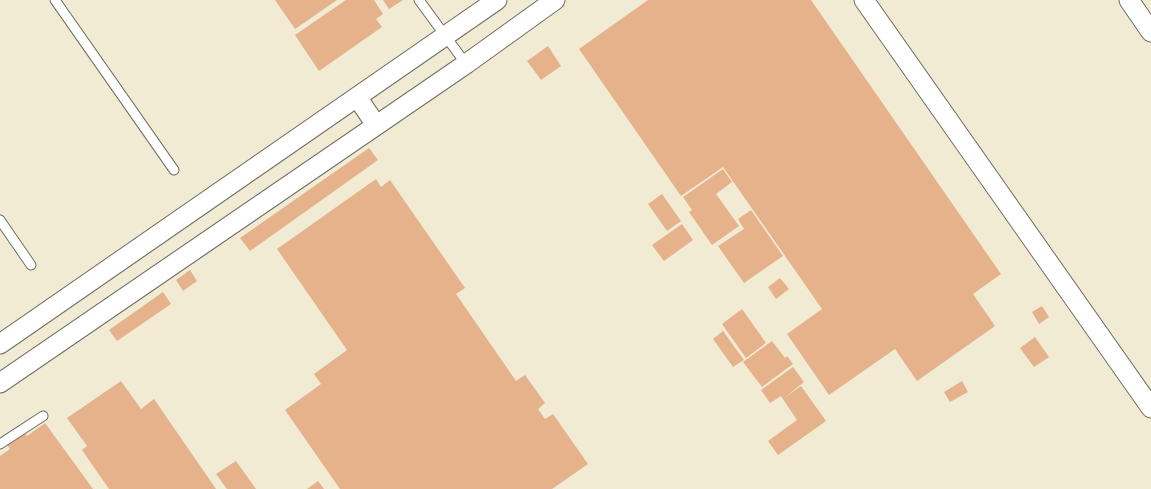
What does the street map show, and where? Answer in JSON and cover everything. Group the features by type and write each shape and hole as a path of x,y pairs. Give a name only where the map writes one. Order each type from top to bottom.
{"street":[{"path":"0,344 497,0"},
{"path":"0,383 466,64 555,0"},
{"path":"864,0 1151,408"},
{"path":"1129,0 1151,32"},
{"path":"357,96 376,125"},
{"path":"47,312 64,339"}],"lane":[{"path":"55,0 174,170"},
{"path":"419,0 466,64"},
{"path":"0,220 31,265"},
{"path":"0,444 43,416"}],"building":[{"path":"275,0 337,0 295,29"},
{"path":"346,0 374,0 383,14 376,19 382,27 319,71 295,35"},
{"path":"383,0 403,0 389,9"},
{"path":"648,0 811,0 1001,274 973,294 995,326 917,381 895,349 829,395 787,334 822,309 723,167 681,196 579,49"},
{"path":"548,46 561,66 541,80 527,61"},
{"path":"369,148 378,160 250,251 240,238"},
{"path":"723,169 732,182 716,194 739,226 712,245 689,212 692,210 683,197"},
{"path":"376,179 381,187 390,180 465,288 456,294 516,381 525,375 545,403 538,409 545,419 553,414 588,464 552,489 340,489 285,410 321,384 314,374 347,350 277,249"},
{"path":"662,194 681,221 667,231 648,204"},
{"path":"751,210 783,256 744,283 718,246 744,229 738,219"},
{"path":"682,224 693,240 664,261 652,245"},
{"path":"190,270 197,281 183,291 176,280"},
{"path":"780,278 789,289 776,299 768,287"},
{"path":"163,292 171,304 117,341 109,330"},
{"path":"1042,306 1049,317 1039,324 1032,312"},
{"path":"742,309 766,343 746,358 722,324"},
{"path":"723,331 744,360 733,367 713,339"},
{"path":"1035,337 1049,357 1034,367 1020,348"},
{"path":"772,341 785,358 787,356 793,364 762,387 743,362"},
{"path":"793,367 804,382 784,398 801,386 826,421 778,455 768,441 797,420 781,396 770,403 761,390"},
{"path":"121,381 141,409 154,399 216,489 109,489 82,450 87,446 67,418"},
{"path":"962,381 968,392 950,402 944,392"},
{"path":"45,423 93,489 0,489 0,456 10,449 4,441 22,429 27,436"},
{"path":"236,461 256,489 227,489 216,474"},
{"path":"318,481 324,489 307,489"}]}
